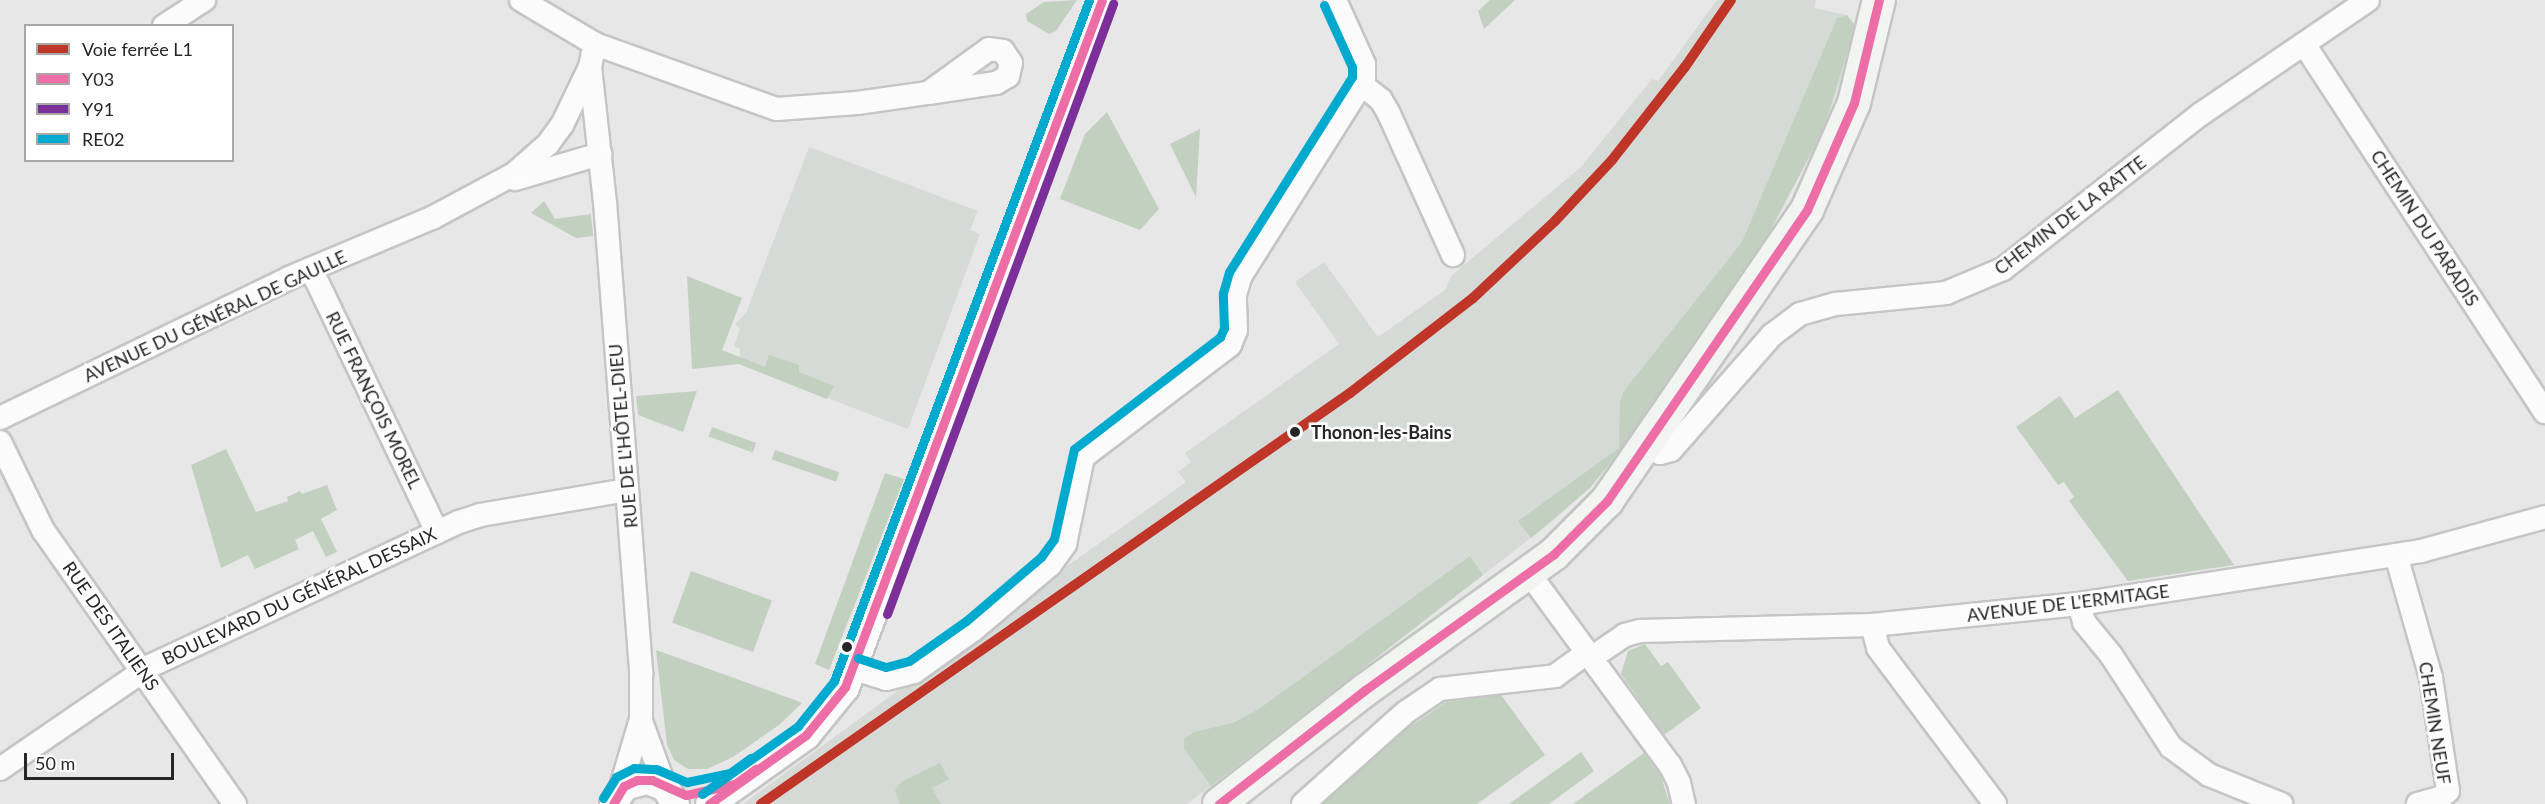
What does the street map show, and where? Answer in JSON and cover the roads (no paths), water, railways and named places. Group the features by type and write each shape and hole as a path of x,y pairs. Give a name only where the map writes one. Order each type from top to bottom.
{"main road":[{"path":"1219,804 1566,543 1597,513 1807,210 1851,111 1879,0"}],"street":[{"path":"167,24 204,0"},
{"path":"521,0 595,44 777,109 927,93"},
{"path":"709,804 813,729 838,700 854,669 1102,0"},
{"path":"854,669 880,678 914,672 973,630 1050,565 1065,544 1083,457 1225,352 1236,330 1237,286 1362,85 1364,64 1335,0"},
{"name":"CHEMIN DE LA RATTE","path":"1646,445 1660,453 1671,450 1772,334 1800,314 1836,304 1946,293 2003,269 2201,114 2368,0"},
{"path":"492,187 522,167 548,144 571,109 590,67 595,44"},
{"name":"CHEMIN DU PARADIS","path":"2304,44 2545,412"},
{"name":"RUE DE L'HÔTEL-DIEU","path":"590,67 600,154 638,623 641,719 669,794"},
{"path":"1362,85 1381,100 1389,114 1453,255"},
{"path":"492,187 600,154"},
{"name":"AVENUE DU GÉNÉRAL DE GAULLE","path":"0,418 311,269 432,218 492,187"},
{"name":"RUE FRANÇOIS MOREL","path":"311,269 436,532"},
{"name":"RUE DES ITALIENS","path":"0,442 43,530 235,804"},
{"name":"BOULEVARD DU GÉNÉRAL DESSAIX","path":"0,769 143,670 436,532 480,515 627,490"},
{"name":"AVENUE DE L'ERMITAGE","path":"1303,804 1406,712 1440,689 1555,676 1625,635 1640,631 1872,626 2079,604 2396,555 2545,517"},
{"name":"CHEMIN NEUF","path":"2396,555 2432,678 2448,791 2440,798 2418,804"},
{"path":"1528,572 1670,765 1679,783 1684,804"},
{"path":"2079,604 2084,622 2111,655 2171,747 2209,775 2281,804"},
{"path":"1872,626 1878,648 1995,804"},
{"name":"RUE DE L'HÔTEL-DIEU","path":"616,797 641,719"},
{"name":"RUE DE L'HÔTEL-DIEU","path":"616,797 642,780 669,794"},
{"path":"669,794 686,795 735,784"}],"rail line":[{"name":"L1","path":"761,804 1350,393 1473,298 1555,221 1612,160 1685,67 1731,0"}],"place":[{"name":"Thonon-les-Bains","path":"1295,432"}]}
